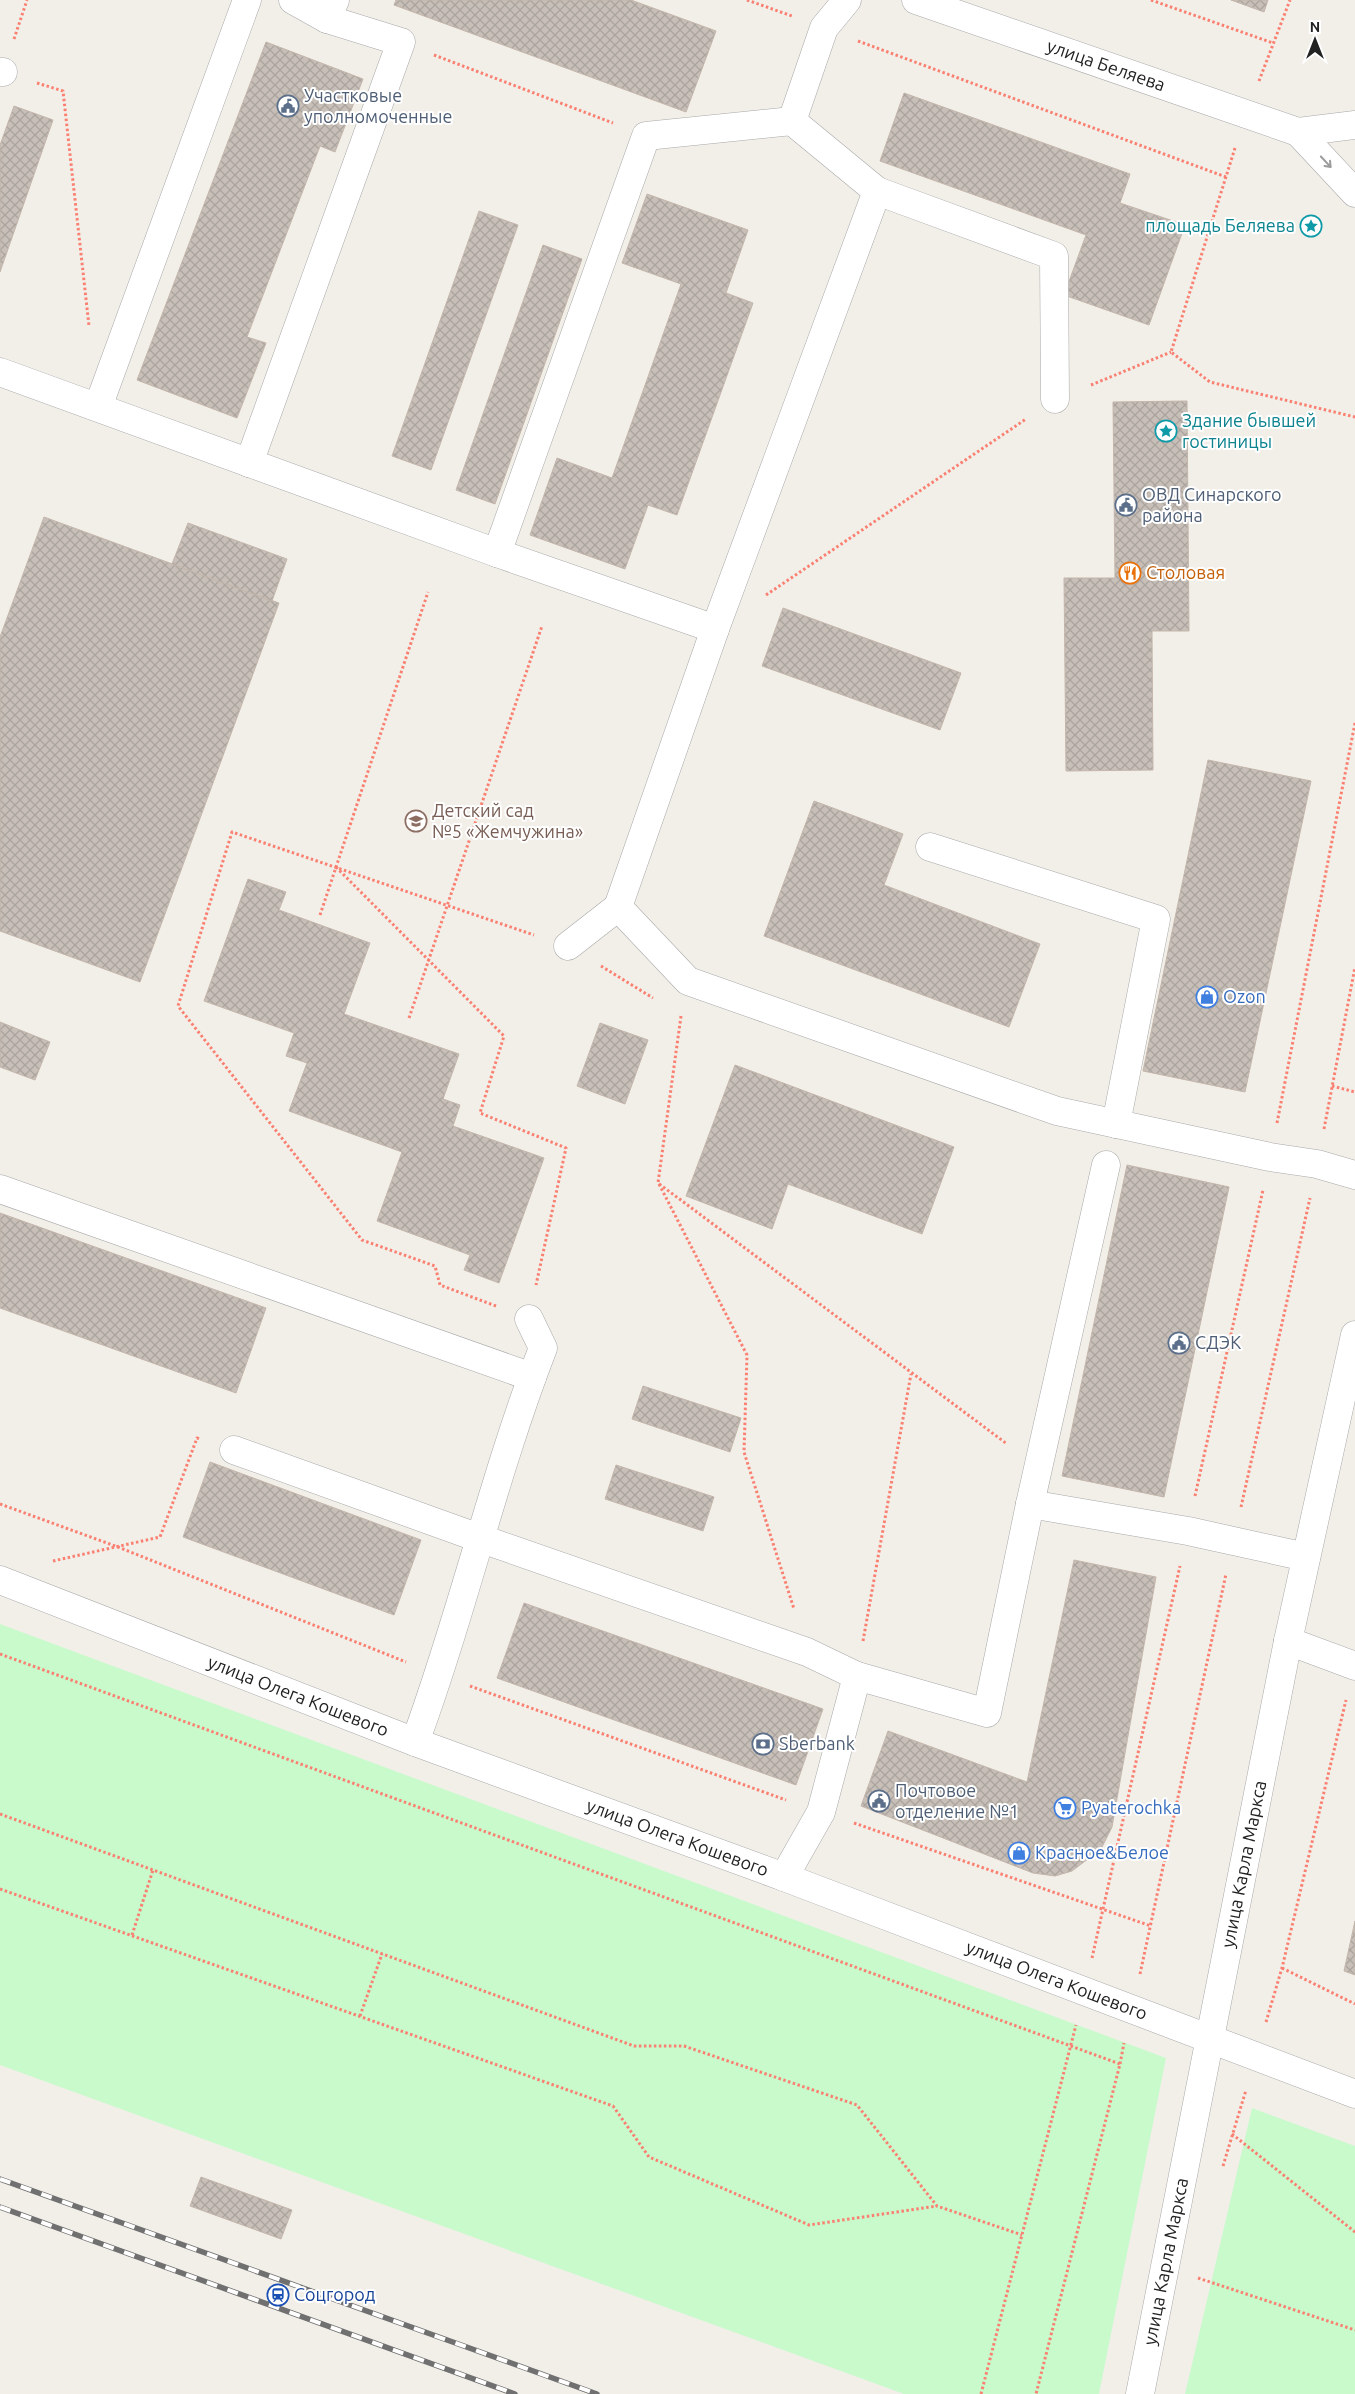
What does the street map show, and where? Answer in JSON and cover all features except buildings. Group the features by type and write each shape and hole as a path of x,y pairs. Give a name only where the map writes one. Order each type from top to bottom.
{"street":[{"path":"98,407 247,0"},
{"path":"249,463 401,42 331,9 293,0"},
{"path":"792,121 824,28 847,0"},
{"name":"улица Беляева","path":"916,0 1298,132 1355,125"},
{"path":"497,553 646,136 792,121 877,191 1054,256 1056,399"},
{"name":"улица Беляева","path":"1298,132 1355,193"},
{"path":"568,946 618,907 715,629 877,191"},
{"path":"0,372 497,553 715,629"},
{"path":"930,847 1156,919 1116,1124"},
{"path":"618,907 688,981 1057,1112 1270,1157 1317,1164 1355,1175"},
{"path":"234,1450 479,1538 808,1652 857,1676 987,1713 1037,1466 1106,1165"},
{"path":"0,1189 532,1377"},
{"path":"415,1742 440,1675 479,1538 543,1348 529,1319"},
{"name":"улица Карла Маркса","path":"1140,2394 1288,1640 1355,1335"},
{"path":"1030,1504 1233,1541 1306,1557"},
{"name":"улица Олега Кошевого","path":"0,1580 415,1742 784,1877 1355,2094"},
{"path":"1288,1640 1355,1666"},
{"path":"784,1877 821,1812 857,1676"}],"path":[{"path":"747,0 1226,177"},
{"path":"1151,0 1273,43"},
{"path":"1171,352 1246,114 1290,0"},
{"path":"401,42 646,136"},
{"path":"1,72 62,91 89,328"},
{"path":"764,596 1056,399 1171,352"},
{"path":"1171,352 1210,382 1355,417"},
{"path":"320,915 428,592"},
{"path":"409,1018 542,626"},
{"path":"336,867 504,1036 480,1113 566,1148 529,1319 440,1285 435,1266 362,1240 178,1006 232,832 336,867 568,946 657,1001"},
{"path":"0,1504 118,1548 440,1675 821,1812 1151,1926 1233,1541 1317,1164 1355,967"},
{"path":"673,1011 682,1016 658,1183 747,1355 744,1452 808,1652"},
{"path":"1332,1086 1355,1092"},
{"path":"658,1183 911,1374 1037,1466"},
{"path":"857,1676 911,1374"},
{"path":"46,1563 160,1537 197,1438 234,1450"},
{"path":"0,1654 1120,2064 1036,2394"},
{"path":"0,1814 634,2046 684,2046 857,2105 937,2206"},
{"path":"132,1935 153,1870"},
{"path":"0,1889 613,2106 649,2157 809,2225 937,2206 1022,2235"},
{"path":"360,2016 382,1954"},
{"path":"1282,1968 1355,2004"},
{"path":"1232,2134 1355,2232"},
{"path":"1193,2276 1355,2330"}],"green space":[{"path":"0,1624 1166,2058 1099,2394 904,2394 0,2065"},
{"path":"1252,2108 1355,2146 1355,2394 1185,2394"}],"railway":[{"path":"0,2179 597,2394"},
{"path":"0,2207 515,2394"}],"place":[{"name":"Участковые уполномоченные","path":"288,106"},
{"name":"площадь Беляева","path":"1311,226"},
{"name":"Здание бывшей гостиницы","path":"1166,431"},
{"name":"ОВД Синарского района","path":"1126,505"},
{"name":"Столовая","path":"1130,573"},
{"name":"Детский сад №5 «Жемчужина»","path":"416,821"},
{"name":"Ozon","path":"1207,997"},
{"name":"СДЭК","path":"1179,1343"},
{"name":"Sberbank","path":"763,1744"},
{"name":"Почтовое отделение №1","path":"879,1801"},
{"name":"Pyaterochka","path":"1065,1808"},
{"name":"Красное&Белое","path":"1019,1853"},
{"name":"Соцгород","path":"278,2295"}]}
